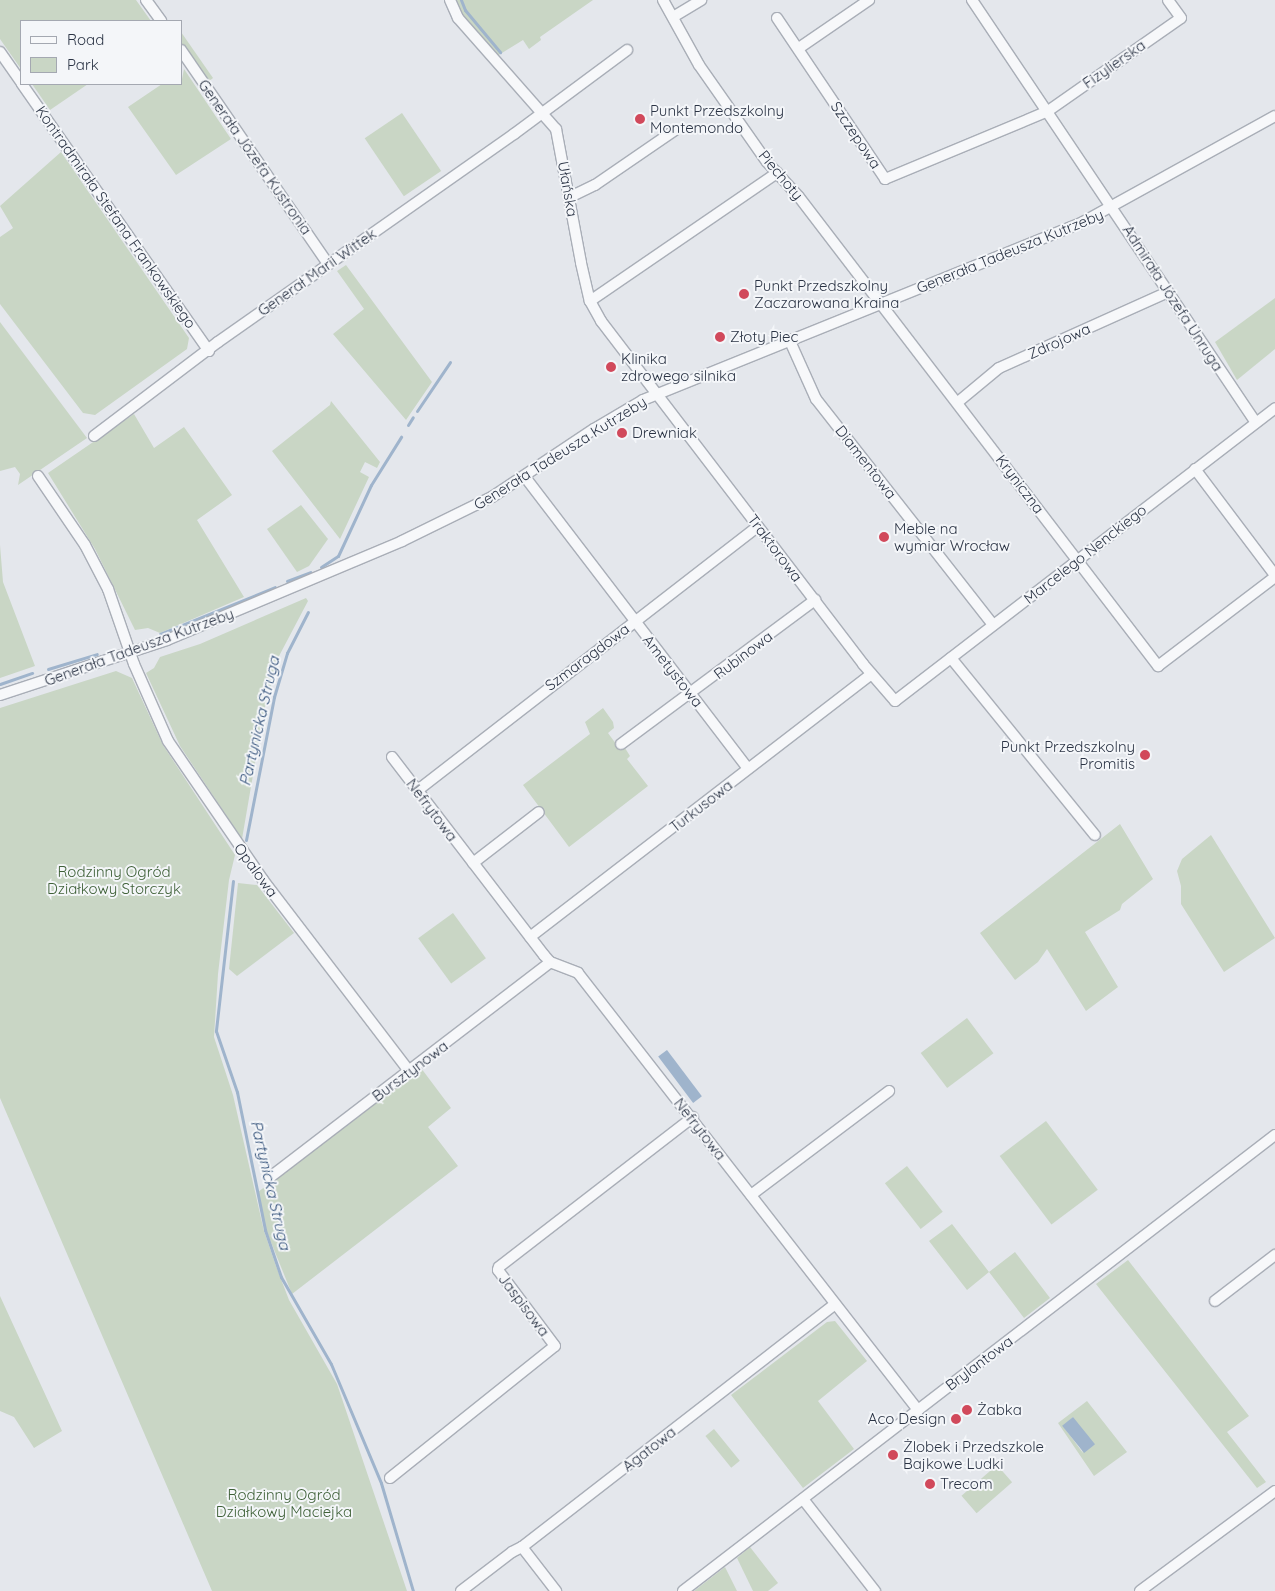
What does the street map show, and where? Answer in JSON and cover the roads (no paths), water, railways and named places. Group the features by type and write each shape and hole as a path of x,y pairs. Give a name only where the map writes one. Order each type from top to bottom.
{"street":[{"path":"146,0 160,20"},
{"name":"Ułańska","path":"450,0 458,18 556,129 590,300 601,321 658,393"},
{"name":"Piechoty","path":"663,0 699,65 777,173 799,197 880,303"},
{"path":"673,17 701,0"},
{"path":"799,48 869,0"},
{"name":"Admirała Józefa Unruga","path":"972,0 1256,423"},
{"name":"Fizylierska","path":"1048,111 1181,18 1168,0"},
{"name":"Szczepowa","path":"778,18 886,179 1048,111"},
{"name":"Generał Marii Wittek","path":"94,436 209,351 218,342 543,113 562,95 627,50"},
{"name":"Generała Józefa Kustronia","path":"182,51 328,264"},
{"name":"Kontradmirała Stefana Frankowskiego","path":"0,52 20,80"},
{"name":"Kontradmirała Stefana Frankowskiego","path":"23,85 209,351"},
{"name":"Generała Tadeusza Kutrzeby","path":"0,695 130,652 226,617 402,541 457,516 525,477 594,429 658,393 1113,208 1275,116"},
{"path":"570,196 595,185 675,130"},
{"path":"590,300 777,173"},
{"name":"Zdrojowa","path":"958,402 999,368 1168,292"},
{"name":"Kryniczna","path":"880,303 958,402 1158,666 1275,576"},
{"name":"Diamentowa","path":"790,339 816,399 993,625"},
{"name":"Traktorowa","path":"658,393 871,674 895,701"},
{"name":"Marcelego Nenckiego","path":"895,701 1275,408"},
{"path":"1195,469 1275,576"},
{"name":"Opalowa","path":"38,476 94,562 120,616 130,652 168,741 263,880 409,1071"},
{"name":"Ametystowa","path":"525,477 748,769"},
{"name":"Szmaragdowa","path":"418,790 758,526"},
{"name":"Rubinowa","path":"621,744 691,695 815,600"},
{"path":"951,658 1095,836"},
{"name":"Turkusowa","path":"530,937 871,674"},
{"name":"Nefrytowa","path":"392,757 550,962 578,973 693,1117 918,1410"},
{"path":"473,862 539,812"},
{"name":"Bursztynowa","path":"269,1178 550,962"},
{"path":"751,1194 889,1092"},
{"name":"Jaspisowa","path":"390,1478 555,1346 498,1270 499,1267 693,1117"},
{"name":"Brylantowa","path":"683,1591 1275,1135"},
{"path":"1215,1301 1275,1255"},
{"name":"Agatowa","path":"461,1591 512,1552 522,1548 835,1304"},
{"path":"1140,1591 1275,1491"},
{"path":"803,1498 875,1591"},
{"path":"522,1548 556,1591"}],"water":[{"path":"667,1050 702,1096 693,1103 658,1057"},
{"path":"1073,1417 1095,1444 1084,1453 1062,1426"}],"waterway":[{"name":"Partynicka Struga","path":"461,0 465,10 500,52"},
{"name":"Partynicka Struga","path":"417,411 450,362"},
{"name":"Partynicka Struga","path":"408,425 413,417"},
{"name":"Partynicka Struga","path":"321,567 338,556 371,485 401,437"},
{"path":"287,581 310,572"},
{"path":"160,634 275,587"},
{"name":"Partynicka Struga","path":"246,840 274,697 287,653 308,612"},
{"path":"48,669 97,654"},
{"path":"0,684 32,673"},
{"name":"Partynicka Struga","path":"233,881 216,1031 237,1092 265,1230 281,1277 331,1364 381,1483 413,1591"}],"place":[{"name":"Punkt Przedszkolny Montemondo","path":"640,119"},
{"name":"Punkt Przedszkolny Zaczarowana Kraina","path":"744,294"},
{"name":"Złoty Piec","path":"720,337"},
{"name":"Klinika zdrowego silnika","path":"611,367"},
{"name":"Drewniak","path":"622,433"},
{"name":"Meble na wymiar Wrocław","path":"884,537"},
{"name":"Punkt Przedszkolny Promitis","path":"1145,755"},
{"name":"Żabka","path":"967,1410"},
{"name":"Aco Design","path":"956,1419"},
{"name":"Żlobek i Przedszkole Bajkowe Ludki","path":"893,1455"},
{"name":"Trecom","path":"930,1484"}],"park label":[{"name":"Rodzinny Ogród Działkowy Storczyk","path":"114,880"},
{"name":"Rodzinny Ogród Działkowy Maciejka","path":"284,1502"}]}
